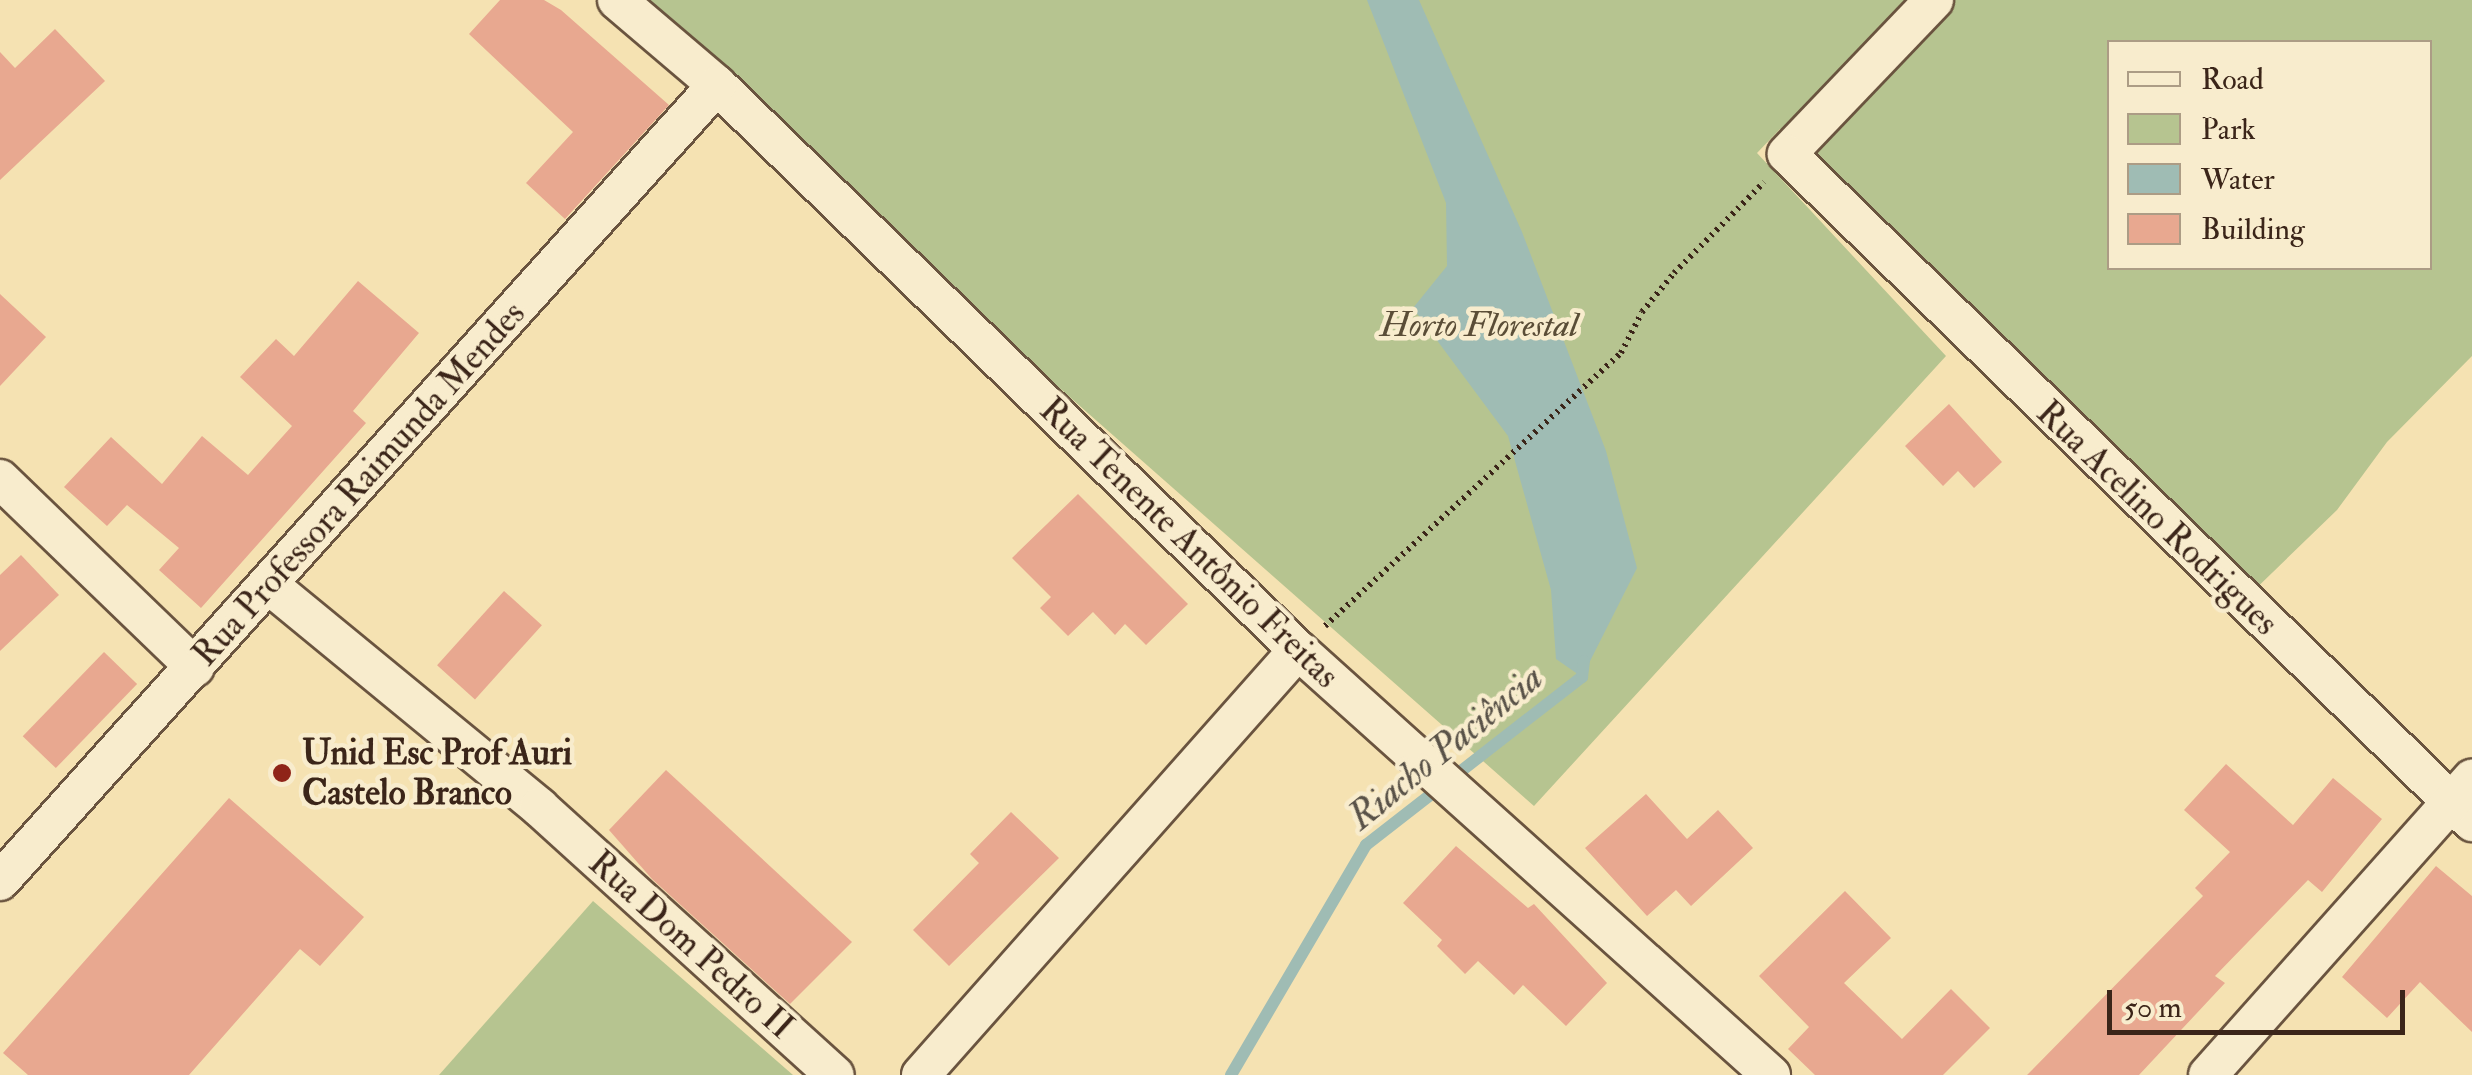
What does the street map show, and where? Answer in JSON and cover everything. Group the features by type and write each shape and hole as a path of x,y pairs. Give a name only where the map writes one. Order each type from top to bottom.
{"street":[{"name":"Rua Tenente Antônio Freitas","path":"617,0 717,85 1298,650 1771,1075"},
{"path":"1787,154 1934,0"},
{"name":"Rua Professora Raimunda Mendes","path":"0,882 717,85"},
{"name":"Rua Acelino Rodrigues","path":"1787,154 1843,214 2465,801"},
{"path":"0,479 195,667"},
{"name":"Rua Dom Pedro II","path":"269,585 539,808 835,1075"},
{"path":"921,1075 1298,650"},
{"path":"2208,1075 2465,801"}],"path":[{"path":"1298,650 1458,510 1620,353 1664,286 1734,218 1787,154"}],"green space":[{"name":"Horto Florestal","path":"619,0 2472,0 2472,356 2387,442 2337,510 2243,601 1780,129 1757,153 1946,356 1534,806"},
{"path":"593,901 793,1075 439,1075"}],"water":[{"path":"1367,0 1419,0 1522,232 1606,451 1637,568 1582,677 1556,659 1551,590 1508,436 1413,308 1447,266 1446,203"}],"building":[{"path":"500,0 544,0 561,10 669,105 565,219 526,183 573,132 469,34"},
{"path":"55,29 105,81 0,180 0,52 15,68"},
{"path":"358,281 419,333 353,411 366,423 201,608 159,570 179,548 127,505 107,526 64,487 111,437 162,484 202,436 248,475 292,426 240,377 276,339 294,356"},
{"path":"0,294 46,337 0,386"},
{"path":"1949,404 2002,462 1974,488 1958,471 1943,486 1905,446"},
{"path":"1078,494 1188,604 1146,645 1125,624 1115,635 1093,612 1068,636 1040,608 1051,597 1012,558"},
{"path":"21,555 59,595 0,651 0,575"},
{"path":"504,591 542,625 475,699 437,665"},
{"path":"104,652 137,684 56,768 23,736"},
{"path":"2226,764 2293,825 2333,778 2382,819 2322,892 2308,880 2215,976 2225,983 2139,1075 2027,1075 2203,896 2195,888 2230,852 2184,810"},
{"path":"666,770 852,942 790,1004 652,879 609,830"},
{"path":"1646,794 1687,839 1718,810 1753,848 1691,906 1676,890 1647,916 1585,848"},
{"path":"229,798 364,917 320,966 300,949 189,1075 28,1075 3,1053"},
{"path":"1011,812 1059,858 949,966 913,930 979,863 970,854"},
{"path":"1456,846 1528,908 1534,904 1607,983 1566,1026 1523,985 1514,995 1478,961 1465,974 1437,946 1442,940 1403,903"},
{"path":"2436,866 2472,896 2472,1032 2420,982 2387,1018 2342,977"},
{"path":"1845,891 1891,938 1844,983 1902,1039 1951,989 1990,1028 1943,1075 1815,1075 1788,1049 1809,1027 1759,976"}],"waterway":[{"name":"Riacho Paciência","path":"1231,1075 1366,845 1582,677 1584,661"}],"place":[{"name":"Unid Esc Prof Auri Castelo Branco","path":"282,773"}]}
